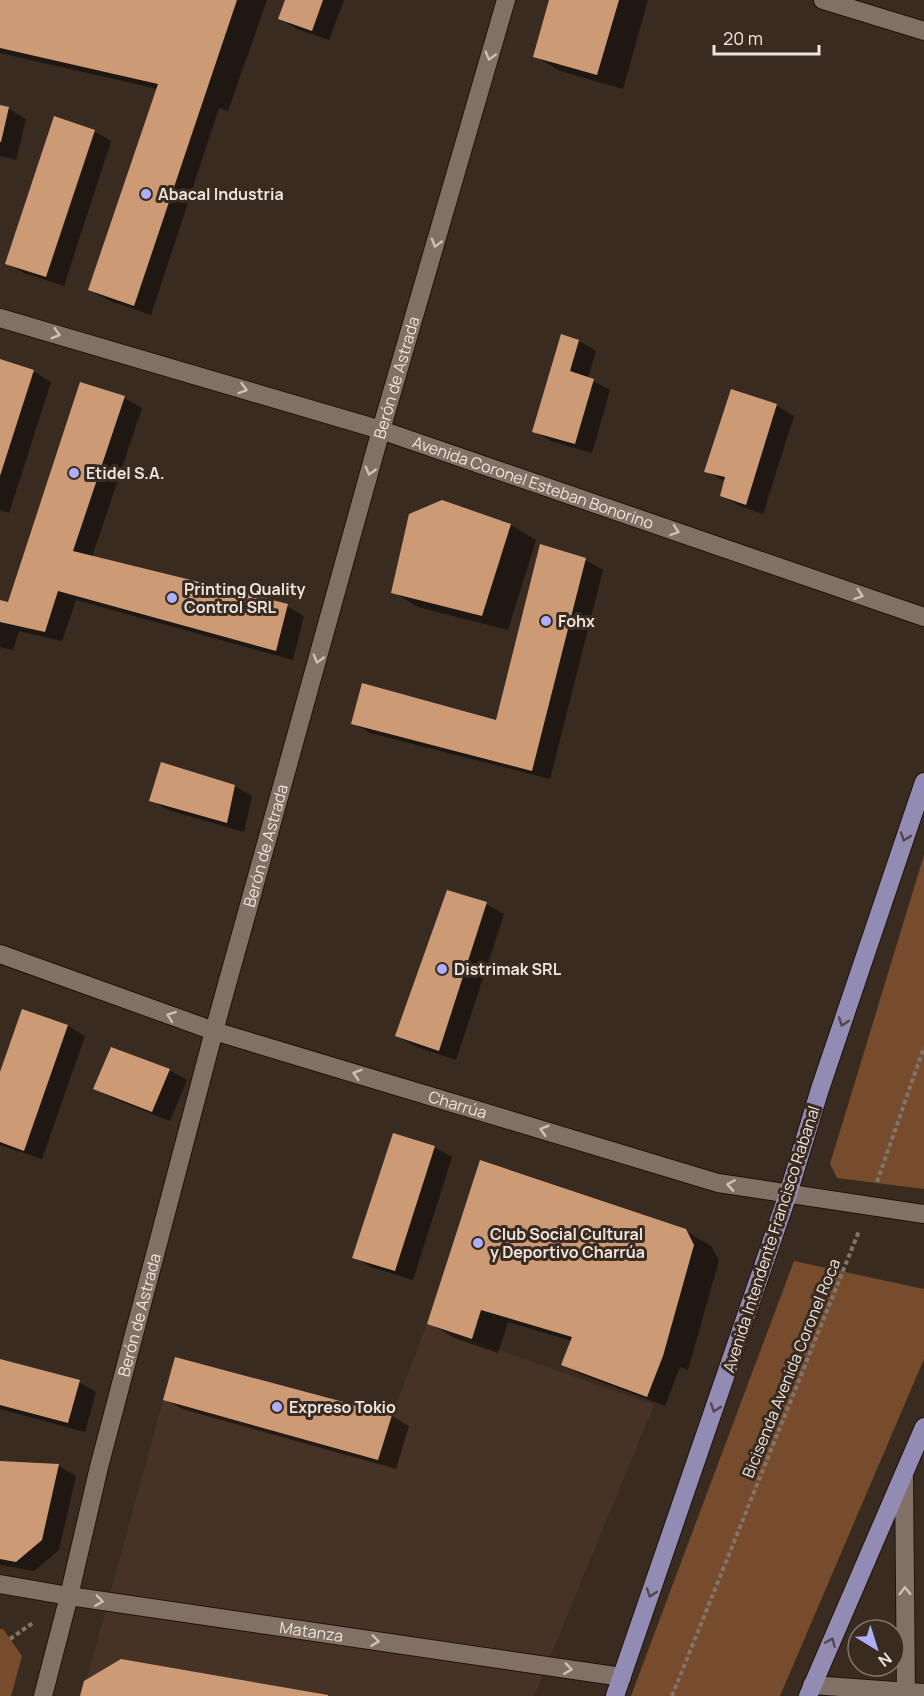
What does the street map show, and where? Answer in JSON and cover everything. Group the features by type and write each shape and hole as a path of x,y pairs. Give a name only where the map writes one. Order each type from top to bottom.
{"main road":[{"name":"Avenida Intendente Francisco Rabanal","path":"615,1696 788,1194 824,1077 924,782"},
{"path":"810,1690 924,1427"}],"street":[{"name":"Berón de Astrada","path":"43,1696 99,1467 214,1031 381,430 506,0"},
{"path":"823,0 924,31"},
{"name":"Avenida Coronel Esteban Bonorino","path":"0,318 381,430 924,617"},
{"name":"Charrúa","path":"0,954 214,1031 717,1183 924,1214"},
{"path":"810,1690 912,1693 904,1474"},
{"name":"Matanza","path":"0,1584 622,1677"}],"path":[{"name":"Bicisenda Avenida Coronel Roca","path":"672,1696 824,1321 869,1204 924,1047"}],"shaded area":[{"path":"924,855 924,1189 837,1178 830,1164"},
{"path":"794,1261 924,1289 924,1359 780,1696 631,1696"},
{"path":"427,1324 654,1405 534,1696 82,1696 175,1357 392,1415"},
{"path":"0,1629 3,1629 22,1656 11,1696 0,1696"}],"building":[{"path":"0,0 237,0 134,306 88,290 158,84 0,48"},
{"path":"285,0 323,0 312,31 278,19"},
{"path":"549,0 619,0 597,75 533,57"},
{"path":"0,105 9,107 1,142 0,142"},
{"path":"54,116 95,130 46,277 5,264"},
{"path":"561,334 579,340 570,371 594,379 575,444 532,432"},
{"path":"0,359 34,370 0,476"},
{"path":"80,382 125,396 73,551 288,604 276,651 58,591 45,632 0,622 0,600 8,602"},
{"path":"731,389 777,404 746,505 720,496 725,477 704,472"},
{"path":"442,500 511,524 482,616 391,593 409,514"},
{"name":"Fohx","path":"540,544 586,558 532,771 351,724 362,683 496,720"},
{"path":"161,762 235,785 227,823 149,801"},
{"name":"Distrimak SRL","path":"447,890 487,902 439,1051 395,1036"},
{"path":"22,1009 68,1025 24,1151 0,1142 0,1072"},
{"path":"111,1047 170,1069 152,1112 93,1089"},
{"path":"393,1133 435,1146 395,1271 352,1258"},
{"path":"480,1160 686,1229 694,1245 663,1356 647,1397 561,1365 572,1337 481,1310 472,1339 427,1324"},
{"name":"Expreso Tokio","path":"175,1357 392,1415 378,1460 163,1400"},
{"path":"0,1359 80,1380 68,1423 0,1405"},
{"path":"0,1461 59,1464 42,1540 16,1562 0,1559"},
{"path":"121,1659 328,1696 80,1696 84,1681"}],"place":[{"name":"Abacal Industria","path":"146,194"},
{"name":"Etidel S.A.","path":"74,473"},
{"name":"Printing Quality Control SRL","path":"172,598"},
{"name":"Fohx","path":"546,621"},
{"name":"Distrimak SRL","path":"442,969"},
{"name":"Club Social Cultural y Deportivo Charrúa","path":"478,1243"},
{"name":"Expreso Tokio","path":"277,1407"}]}
